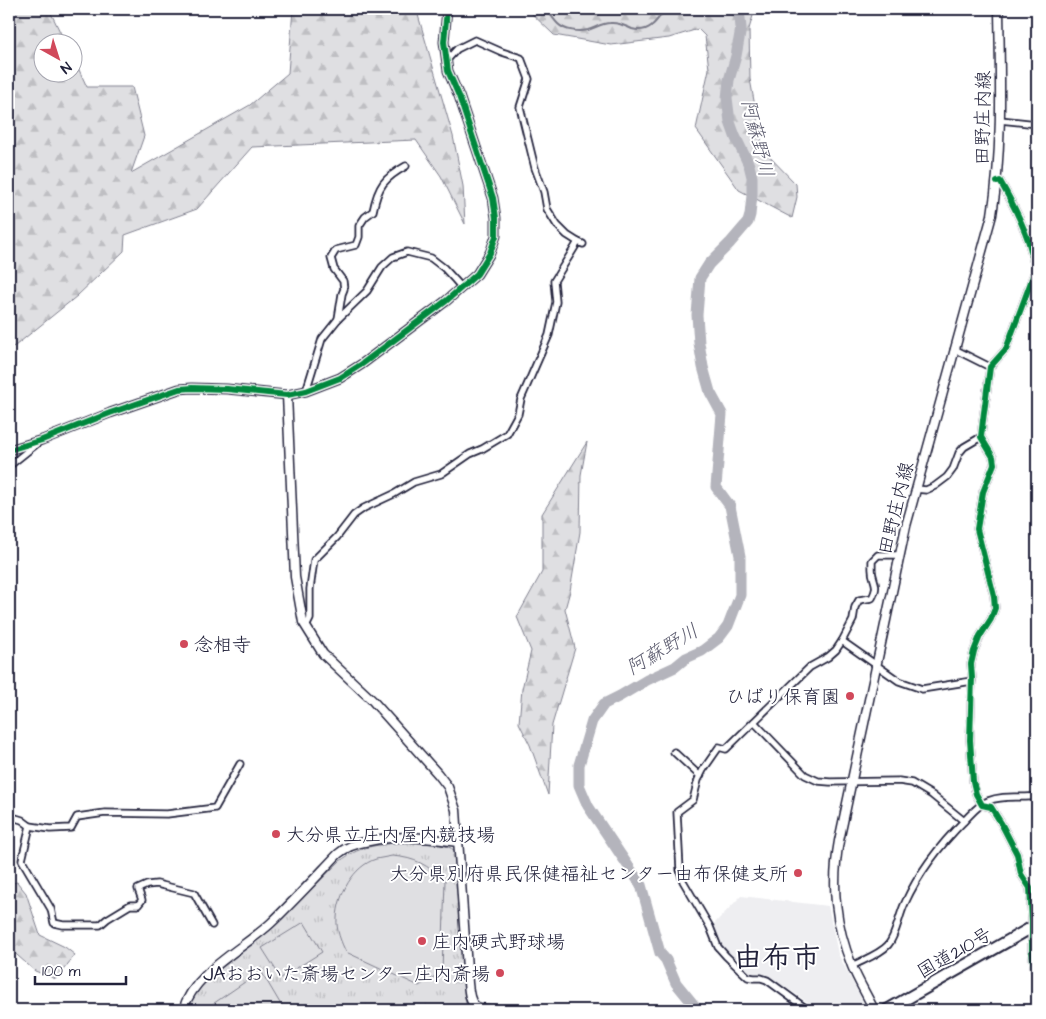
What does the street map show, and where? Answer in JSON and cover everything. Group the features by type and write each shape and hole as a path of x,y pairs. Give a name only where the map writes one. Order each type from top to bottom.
{"highway":[{"name":"国道210号","path":"887,1010 903,1007 1034,926"}],"street":[{"path":"9,450 42,440 110,413 179,389 227,389 287,395 306,391 340,378 362,364 462,288 477,274 490,254 496,236 496,218 493,198 459,96 448,71 444,42 447,9"},
{"name":"田野庄内線","path":"874,1010 845,948 839,924 834,880 838,848 899,554 990,223 997,182 1000,120 999,9"},
{"path":"306,627 310,619 310,589 314,560 337,537 354,515 414,482 441,474 470,454 507,434 518,414 521,399 549,335 556,302 554,281 581,244 557,225 548,210 544,192 532,160 520,107 530,79 521,58 475,40 458,49 447,60"},
{"path":"1000,120 1037,124"},
{"path":"338,319 344,289 331,258 336,250 356,245 359,237 359,226 365,217 373,211 376,196 383,182 394,172 406,166"},
{"path":"997,182 1000,182 1006,192 1023,228 1029,242 1036,272 1006,349 990,367 982,437 993,457 994,464 984,492 977,529 994,596 995,608 980,636 971,664 970,740 973,782 976,794 982,805 991,807 1001,823 1017,854 1020,874 1030,888 1032,950 1037,977"},
{"path":"306,391 322,339 338,319 367,291 382,267 393,256 407,252 431,258 450,274 462,288"},
{"path":"954,349 990,367"},
{"path":"287,395 295,577 303,622 323,654 372,700 448,787 456,810 471,1007 499,1010"},
{"path":"916,489 926,490 947,477 964,447 982,437"},
{"path":"9,466 42,440"},
{"path":"808,1010 768,980 748,977 718,947 710,927 683,881 680,870 677,812 694,800 700,776 719,747 726,749 810,667 836,650 853,620 855,607 859,600 872,598 875,592 876,583 872,571 872,561 878,555 899,554"},
{"path":"842,640 899,681 922,689 972,681"},
{"path":"754,722 805,775 818,781 899,781 912,783 932,795 964,821"},
{"path":"674,752 700,776"},
{"path":"9,816 22,820 30,826 71,828 77,817 105,813 167,814 215,808 240,764"},
{"path":"852,966 879,952 889,944 908,894 920,874 949,836 964,821 989,800 1010,796 1037,796"},
{"path":"30,826 22,860 51,909 54,923 100,926 107,919 130,905 138,905 142,900 138,889 157,884 194,893 212,925"},
{"path":"183,1010 192,990 202,978 266,928 347,847 387,837 402,836 458,842"}],"shaded area":[{"path":"741,896 828,906 838,954 863,1002 860,1010 818,1010 763,974 746,975 717,944 712,926"}],"green space":[{"path":"9,9 49,9 60,32 32,32 32,82 82,82 82,76 87,87 132,87 144,136 131,173 250,105 288,73 293,9 418,9 418,15 453,136 463,186 465,224 441,176 416,140 252,147 197,209 125,235 124,251 77,296 15,346 9,348"},
{"path":"527,9 755,9 749,29 750,79 763,150 796,184 797,197 792,218 739,190 696,129 709,69 705,36 698,29 669,38 611,45 554,35"},
{"path":"587,442 581,475 580,532 565,609 575,648 552,725 548,795 530,745 519,723 522,689 531,651 517,617 542,572 542,514"},
{"path":"394,843 437,844 452,848 456,852 466,1005 464,1010 187,1010 193,994 206,978 268,931 340,861 366,848"},
{"path":"392,856 408,858 421,863 445,880 442,972 419,986 346,952 338,931 338,909 348,882 360,868 368,863 376,859"},
{"path":"17,882 26,893 40,935 65,947 75,955 56,979 35,971 9,948 9,884"},
{"path":"304,922 322,952 281,978 262,948"},
{"path":"261,971 284,1010 204,1010"}],"waterway":[{"path":"547,9 561,26 568,30 580,31 613,23 622,24 632,29 643,30 656,22 665,9"},
{"path":"728,9 738,14"},
{"name":"阿蘇野川","path":"698,1010 676,983 666,960 660,953 641,885 588,806 579,785 579,765 592,721 604,704 675,667 719,638 728,626 740,595 740,556 730,506 716,487 722,414 710,392 703,367 697,315 700,278 709,264 748,222 750,215 752,177 749,165 730,122 727,98 729,80 741,28 738,9"}],"cycle path":[{"path":"9,450 42,440 110,413 179,389 227,389 287,395 306,391 340,378 362,364 446,301 477,274 490,253 496,236 496,218 493,198 459,96 448,71 444,42 447,9"},
{"path":"997,182 1000,181 1022,225 1029,243 1035,271 1006,349 990,367 981,437 993,457 994,464 983,492 977,529 994,596 995,608 991,619 980,636 971,664 970,740 973,781 976,794 982,805 991,807 1001,823 1017,854 1021,874 1030,888 1032,950 1037,977"}],"place":[{"name":"念相寺","path":"184,644"},
{"name":"ひばり保育園","path":"850,696"},
{"name":"大分県立庄内屋内競技場","path":"276,834"},
{"name":"大分県別府県民保健福祉センター由布保健支所","path":"798,873"},
{"name":"庄内硬式野球場","path":"422,941"},
{"name":"JAおおいた斎場センター庄内斎場","path":"500,973"}],"district":[{"name":"由布市","path":"777,957"}]}
